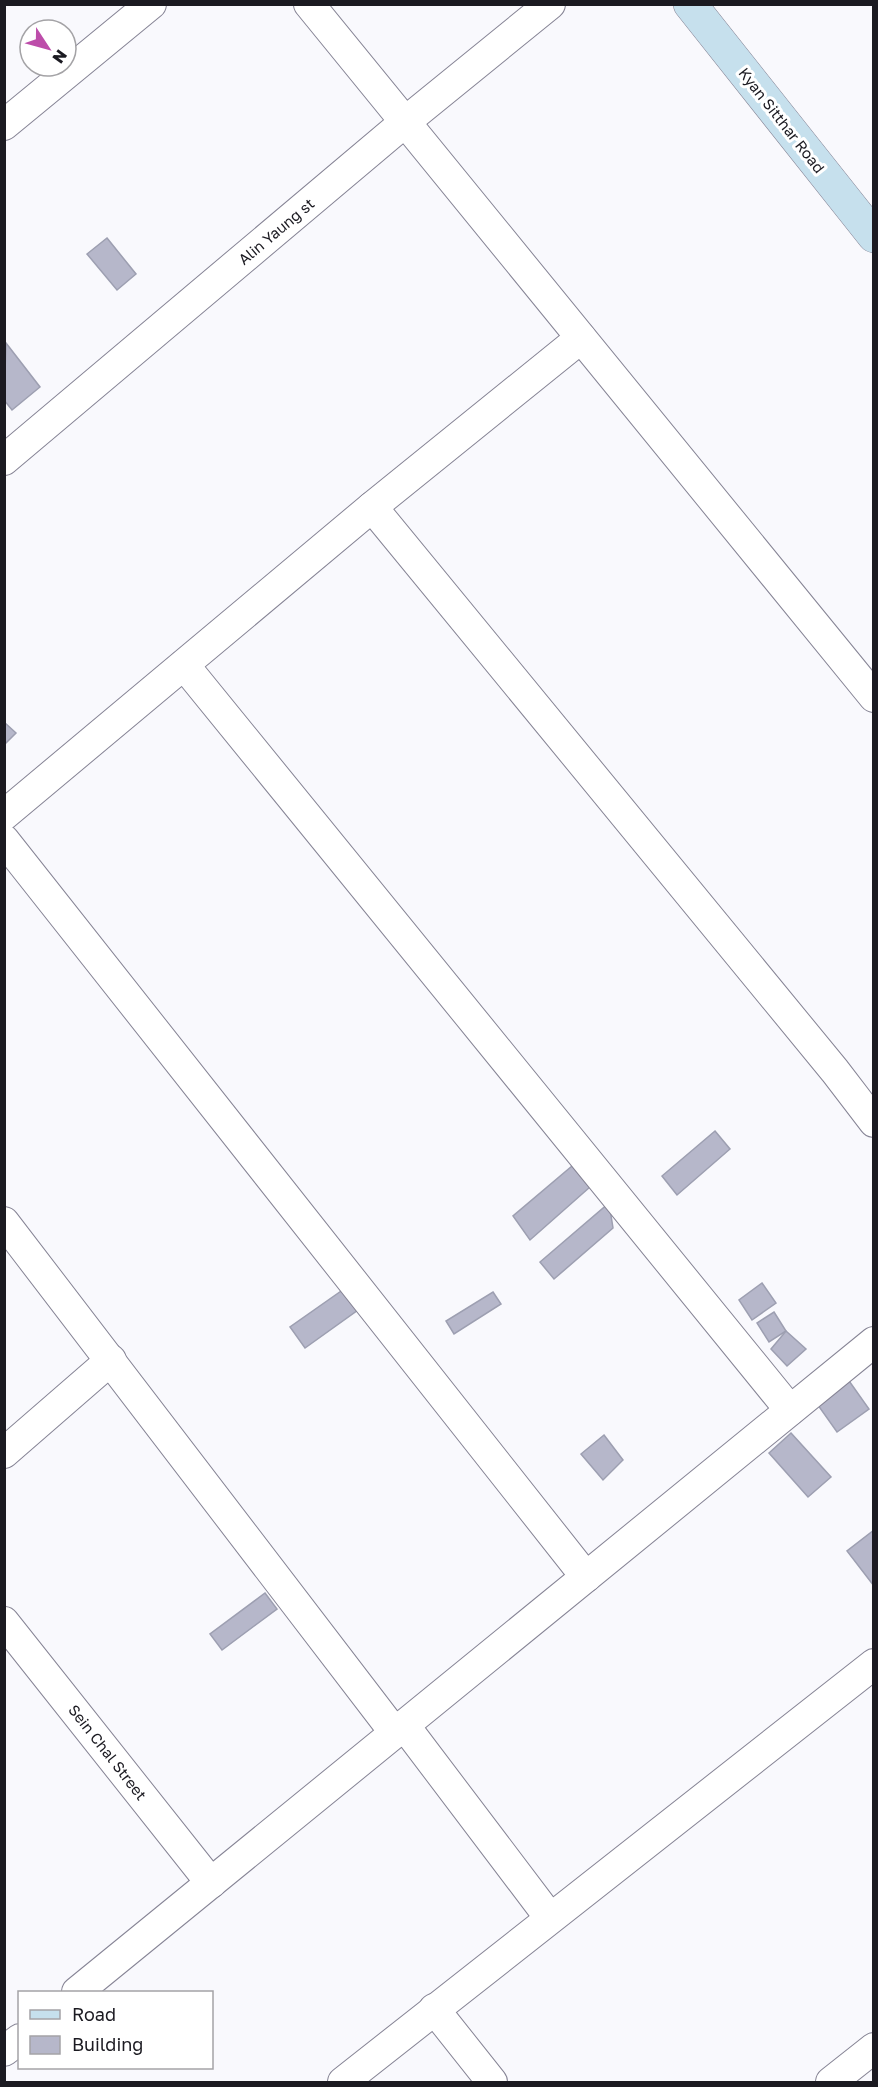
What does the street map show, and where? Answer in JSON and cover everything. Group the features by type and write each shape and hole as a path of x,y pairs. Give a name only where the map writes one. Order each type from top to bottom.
{"main road":[{"name":"Kyan Sitthar Road","path":"690,4 873,236"}],"street":[{"path":"4,125 151,4"},
{"path":"309,4 873,697"},
{"name":"Alin Yaung st","path":"4,460 405,122 550,4"},
{"path":"4,815 372,507 581,338"},
{"path":"372,507 812,1044 873,1122"},
{"path":"183,665 790,1410"},
{"path":"4,840 586,1577"},
{"path":"4,1222 550,1918"},
{"path":"78,1991 873,1342"},
{"path":"4,1453 111,1360"},
{"name":"Sein Chal Street","path":"4,1622 211,1883"},
{"path":"343,2082 873,1664"},
{"path":"434,2009 492,2082"},
{"path":"841,2080 873,2048"}],"building":[{"path":"107,238 136,274 117,290 87,254"},
{"path":"6,343 40,387 12,410 4,400"},
{"path":"4,722 16,733 4,745"},
{"path":"715,1131 730,1149 677,1195 662,1176"},
{"path":"572,1166 590,1187 530,1240 513,1216"},
{"path":"609,1203 613,1228 554,1279 540,1262"},
{"path":"762,1283 776,1303 752,1320 739,1300"},
{"path":"344,1289 358,1310 305,1348 290,1327"},
{"path":"493,1292 501,1304 454,1334 446,1321"},
{"path":"774,1312 786,1331 769,1342 757,1323"},
{"path":"786,1331 806,1349 787,1366 771,1349"},
{"path":"847,1378 869,1409 837,1432 815,1401"},
{"path":"791,1433 831,1477 808,1497 769,1453"},
{"path":"604,1435 623,1460 603,1480 581,1454"},
{"path":"874,1530 874,1586 847,1551"},
{"path":"265,1593 277,1609 222,1650 210,1634"}]}
